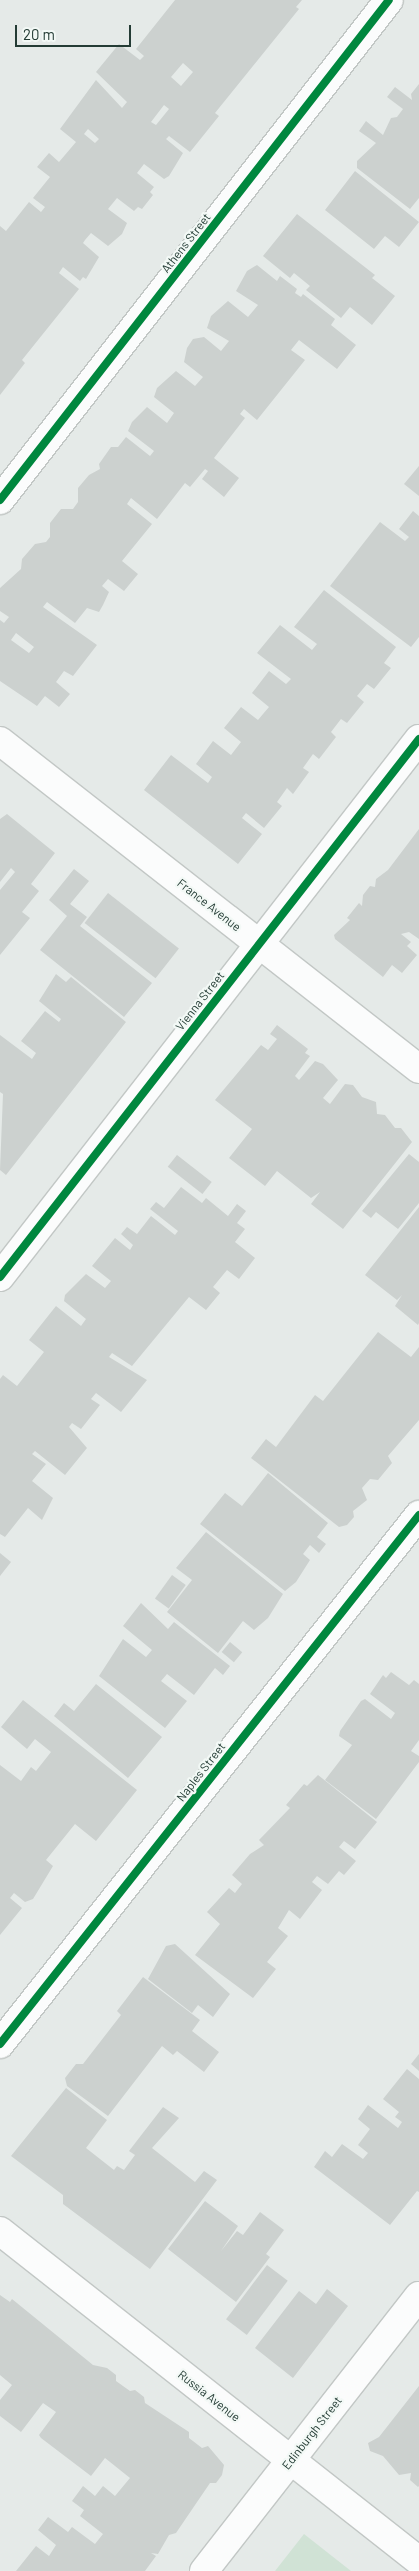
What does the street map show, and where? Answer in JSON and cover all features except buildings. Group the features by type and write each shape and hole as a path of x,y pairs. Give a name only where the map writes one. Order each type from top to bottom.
{"street":[{"name":"Athens Street","path":"0,500 389,0"},
{"name":"Vienna Street","path":"0,1277 419,739"},
{"name":"France Avenue","path":"0,741 419,1069"},
{"name":"Naples Street","path":"0,2044 419,1515"},
{"name":"Russia Avenue","path":"0,2231 419,2560"},
{"name":"Edinburgh Street","path":"204,2571 419,2296"}],"green space":[{"path":"304,2534 351,2571 275,2571"}],"cycle path":[{"path":"0,500 389,0"},
{"path":"0,1277 419,739"},
{"path":"0,2044 419,1515"}]}
